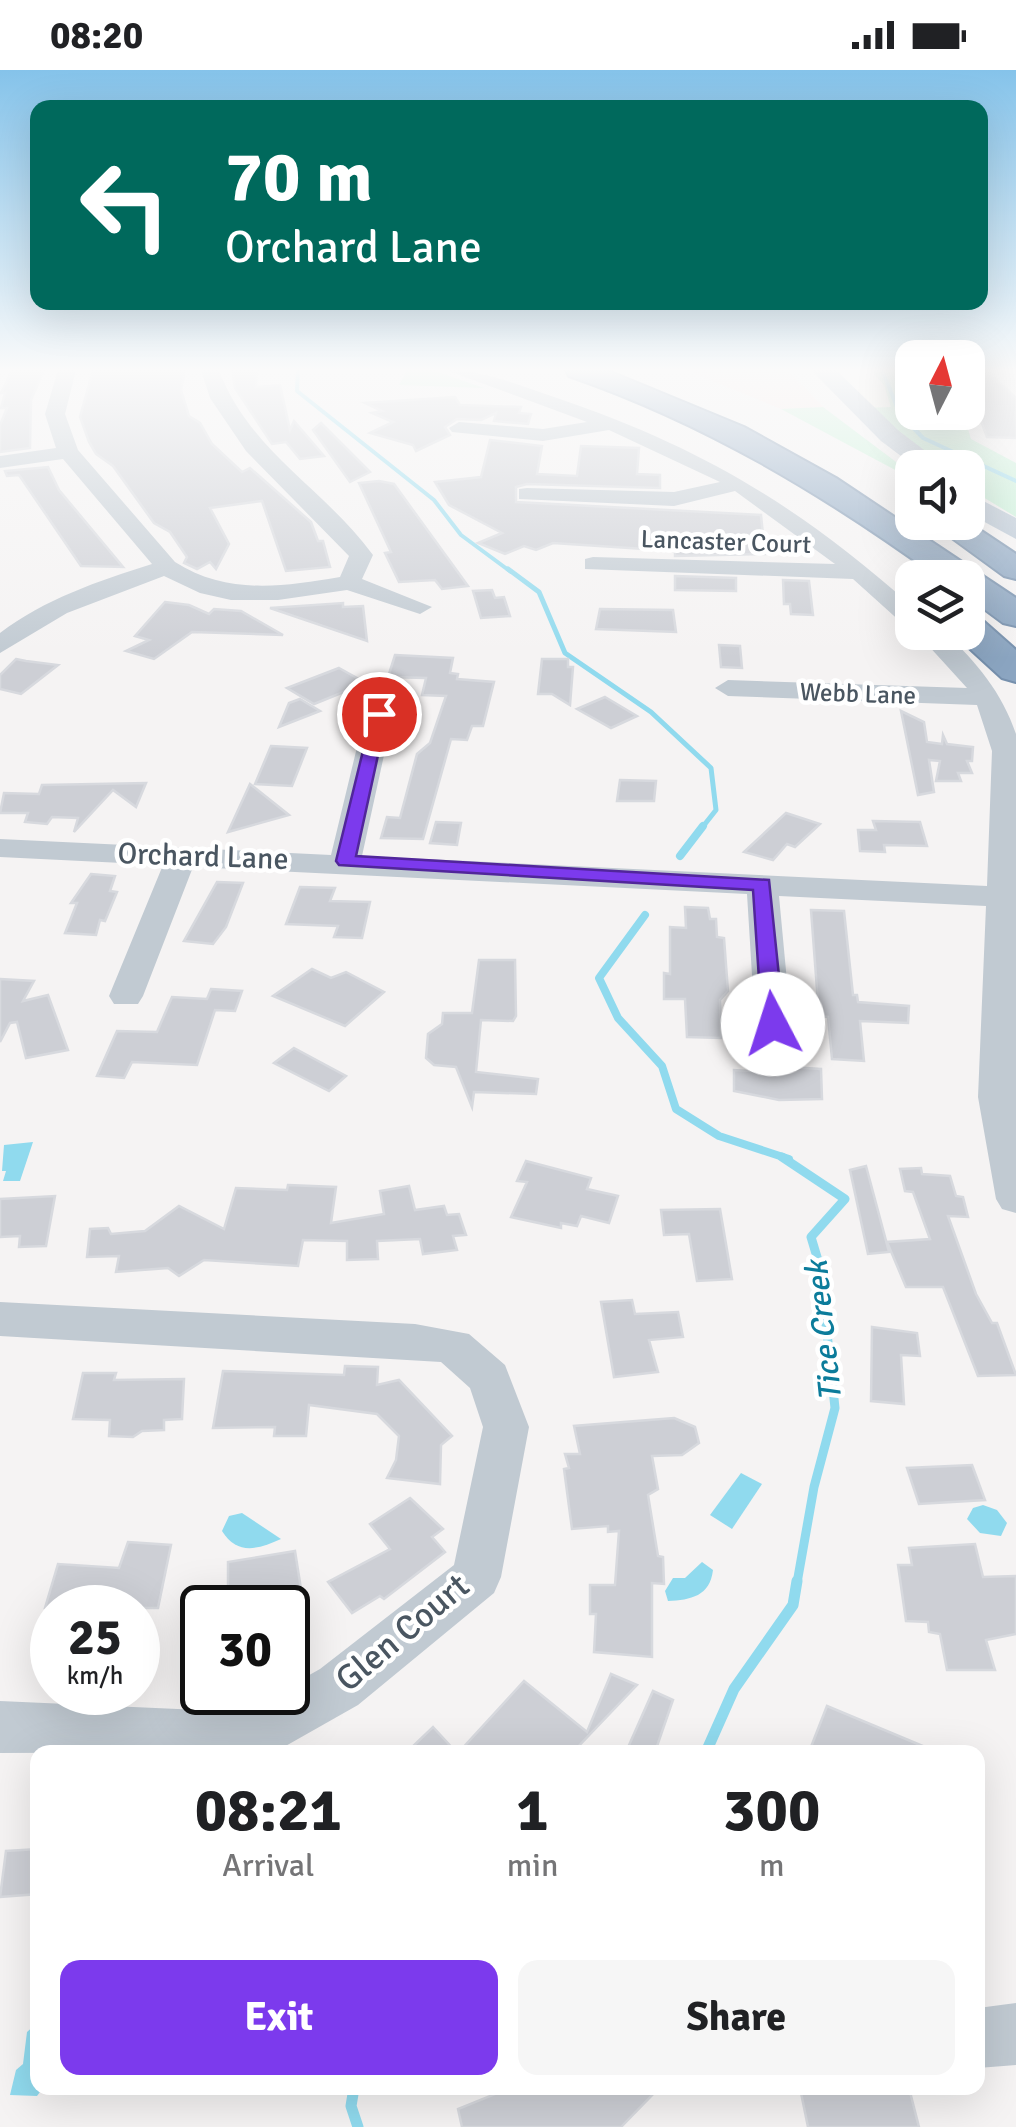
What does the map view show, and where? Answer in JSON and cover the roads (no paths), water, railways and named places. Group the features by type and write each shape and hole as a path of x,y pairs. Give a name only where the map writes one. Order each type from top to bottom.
{"highway":[{"path":"775,466 895,564"},
{"path":"798,466 938,560"},
{"path":"973,540 1016,569"},
{"path":"985,593 1016,615"},
{"path":"985,642 1016,670"}],"main road":[{"path":"985,498 1016,517"},
{"path":"985,511 1016,530"}],"street":[{"path":"80,466 167,567 186,582 230,593 292,593 349,582 420,607"},
{"path":"272,466 361,555 349,582"},
{"path":"699,466 737,484 791,519 895,604"},
{"path":"527,494 674,499 737,484"},
{"name":"Lancaster Court","path":"593,564 858,572"},
{"path":"0,645 25,625 83,594 167,567"},
{"path":"949,650 988,697 1002,727 1006,751 997,1097 1016,1199"},
{"name":"Webb Lane","path":"728,688 988,697"},
{"path":"345,861 379,714"},
{"name":"Orchard Lane","path":"0,848 345,861 1004,897"},
{"path":"126,996 182,856"},
{"path":"762,884 773,1024"},
{"name":"Glen Court","path":"0,1320 415,1340 453,1346 489,1378 506,1428 476,1576 339,1687 250,1738 0,1727"}],"water":[{"path":"33,1142 20,1181 3,1181 4,1145"},
{"path":"741,1473 762,1484 732,1529 710,1515"},
{"path":"983,1505 997,1510 1007,1523 1001,1536 980,1533 967,1519 973,1508"},
{"path":"242,1513 281,1539 256,1548 234,1544 222,1531 229,1516"},
{"path":"702,1562 713,1570 704,1591 692,1598 668,1601 665,1591 673,1578 685,1578"},
{"path":"30,2029 30,2095 38,2095 37,2096 10,2095 16,2070 23,2064"}],"waterway":[{"name":"Tice Creek","path":"391,466 434,500 461,535 511,572"},
{"path":"984,466 1016,481"},
{"name":"Tice Creek","path":"508,569 539,592 565,653 651,712 711,768 716,810 701,829"},
{"name":"Tice Creek","path":"680,856 703,826"},
{"name":"Tice Creek","path":"645,915 599,978 618,1018 662,1066 676,1109 719,1136 789,1159"},
{"name":"Tice Creek","path":"782,1157 845,1199 811,1237 820,1267 835,1408 814,1487 797,1583"},
{"name":"Tice Creek","path":"709,1745 734,1689 793,1605 797,1581"},
{"name":"Tice Creek","path":"353,2095 351,2106 358,2127"}]}
